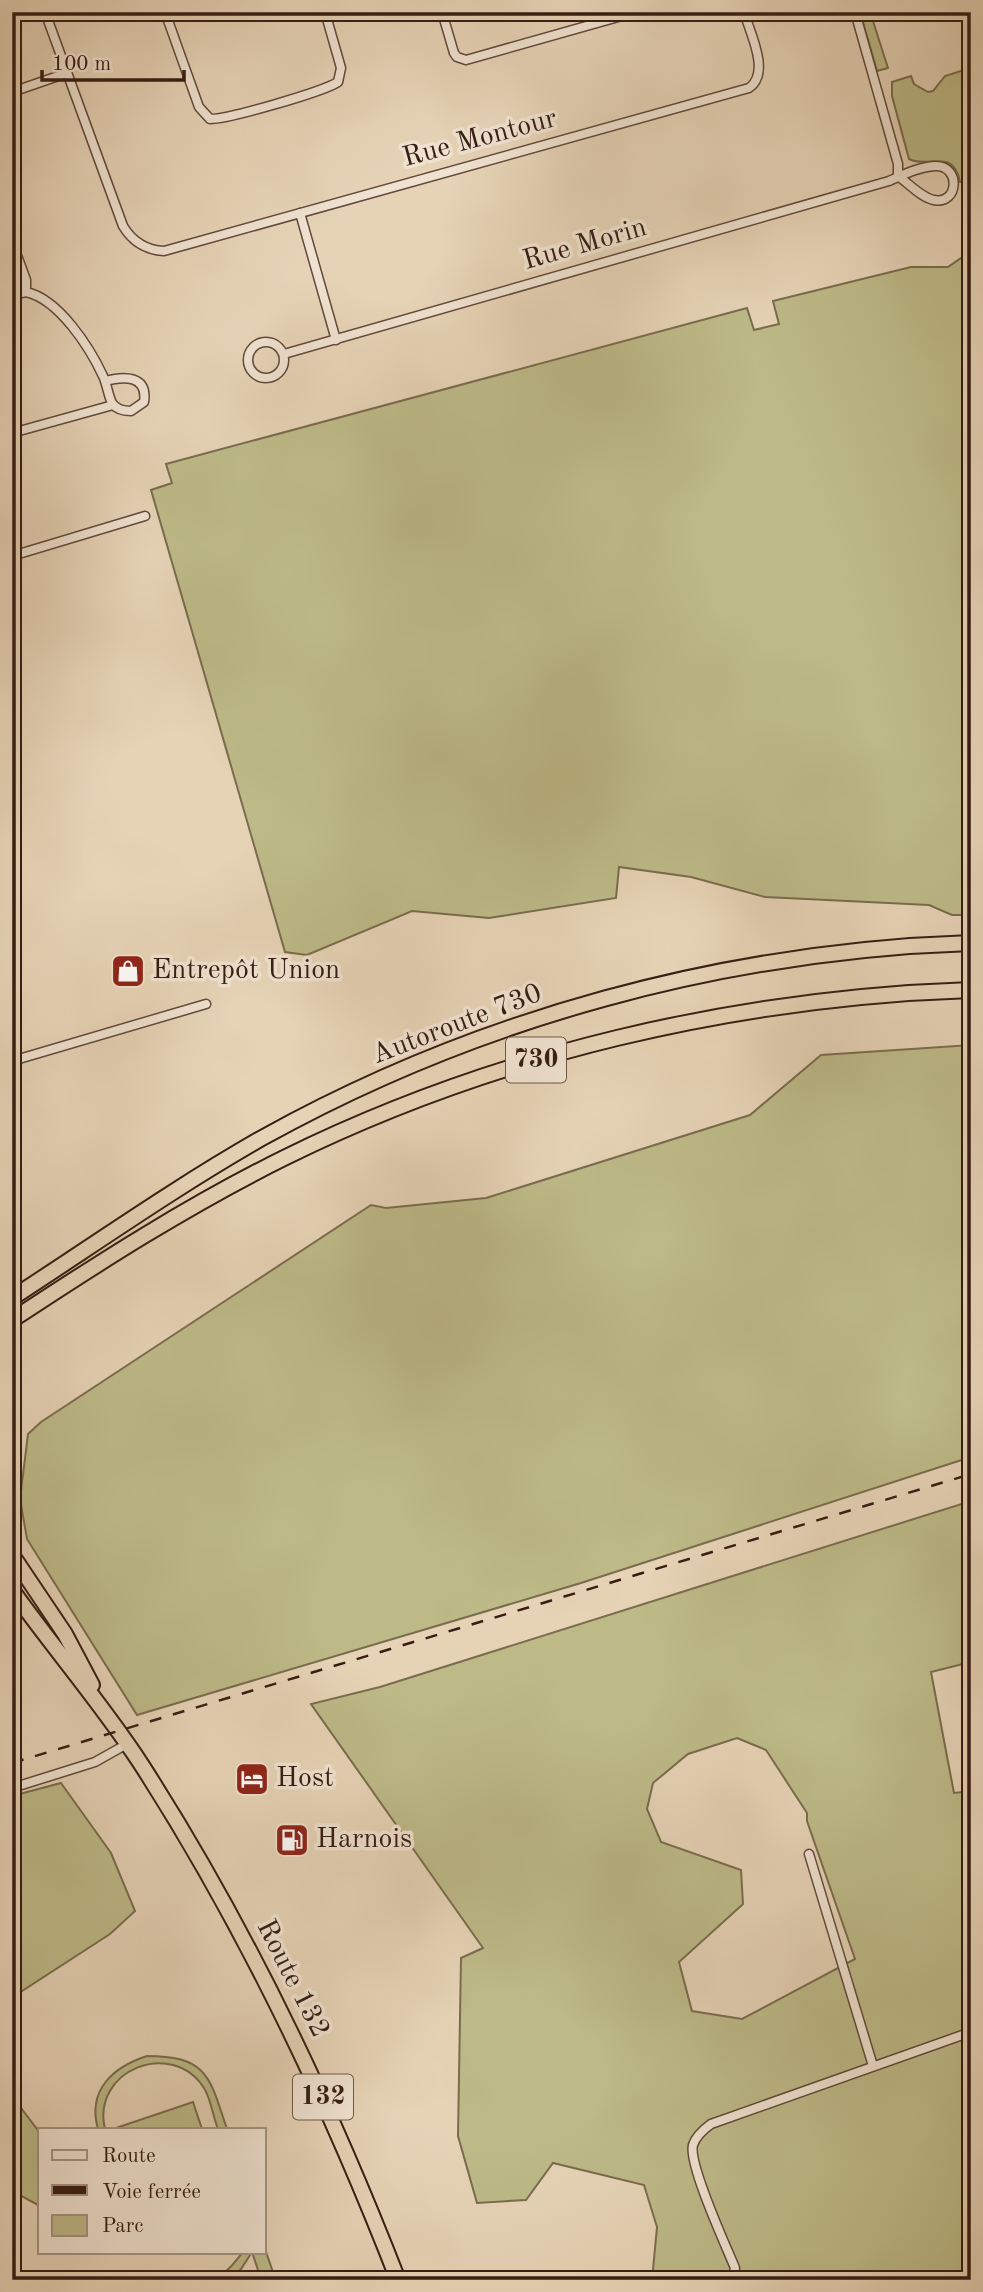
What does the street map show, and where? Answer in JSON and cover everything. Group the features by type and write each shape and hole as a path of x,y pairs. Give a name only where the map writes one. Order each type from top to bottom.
{"highway":[{"name":"Autoroute 730","path":"12,1298 180,1188 263,1138 357,1090 484,1037 630,992 729,970 839,953 971,943"},
{"name":"Autoroute 730","path":"12,1320 152,1230 265,1167 368,1120 483,1077 604,1041 723,1015 830,1000 971,990"},
{"name":"Route 132","path":"12,1555 65,1634 110,1717 189,1840 281,2008 345,2148 398,2280"},
{"name":"Route 132","path":"12,1590 51,1644 110,1717"}],"street":[{"path":"12,92 67,73 45,12"},
{"path":"165,12 199,107 210,119 306,94 338,82 341,68 325,12"},
{"path":"442,12 454,53 466,60 636,12"},
{"name":"Rue Montour","path":"67,73 123,226 131,237 143,246 156,251 170,250 749,88 755,84 760,70 744,12"},
{"path":"855,12 898,164 898,176"},
{"name":"Rue Morin","path":"284,354 889,181 898,176 926,167 942,166 953,175 953,190 943,200 932,200 898,176"},
{"path":"300,213 336,340"},
{"path":"12,242 26,280 26,292"},
{"path":"12,295 26,292 40,298 71,324 105,381 113,405 121,410 131,411 144,402 144,392 138,382 127,377 105,381"},
{"path":"264,341 276,344 284,354 281,371 271,377 259,377 250,370 249,352 253,346 264,341"},
{"path":"12,433 113,405"},
{"path":"12,556 145,516"},
{"path":"12,1061 206,1004"},
{"path":"12,1788 95,1762 127,1744"},
{"path":"809,1854 873,2066"},
{"path":"732,2280 735,2268 696,2169 693,2146 701,2132 711,2124 971,2032"}],"green space":[{"path":"860,12 870,12 888,68 877,71"},
{"path":"970,68 971,181 960,182 957,171 946,162 909,159 892,96 892,82 911,76 914,84 928,92 933,91 945,76"},
{"path":"971,251 971,915 952,915 929,905 765,897 691,877 619,867 616,898 489,918 412,911 307,955 285,952 151,490 172,483 166,464 747,308 754,330 779,324 773,301 911,267 948,267"},
{"path":"971,1045 971,1457 581,1583 137,1715 27,1539 20,1499 28,1434 41,1422 371,1205 386,1208 486,1198 750,1115 821,1055"},
{"path":"971,1501 971,1662 931,1672 954,1793 971,1791 971,2280 652,2280 657,2227 644,2185 553,2163 526,2200 477,2203 458,2136 461,1958 483,1948 311,1704 380,1687","holes":["737,1738 766,1750 807,1813 807,1821 855,1959 742,2019 692,2011 679,1962 743,1904 741,1870 661,1842 647,1809 653,1783 688,1754"]},
{"path":"61,1783 111,1853 135,1911 110,1934 19,1993 12,1992 12,1796"},
{"path":"147,2056 168,2057 195,2066 211,2084 227,2128 218,2128 204,2088 190,2073 173,2065 155,2063 137,2068 122,2077 110,2091 104,2108 105,2128 98,2128 96,2103 100,2092 114,2074"},
{"path":"12,2096 38,2130 38,2205 12,2191"},
{"path":"193,2102 202,2128 116,2128"},
{"path":"266,2252 274,2275 261,2279 253,2254 266,2254"},
{"path":"241,2254 251,2254 230,2280 213,2280 226,2271"}],"railway":[{"path":"12,1763 971,1474"}],"place":[{"name":"Entrepôt Union","path":"128,971"},
{"name":"Host","path":"252,1779"},
{"name":"Harnois","path":"292,1840"}]}
